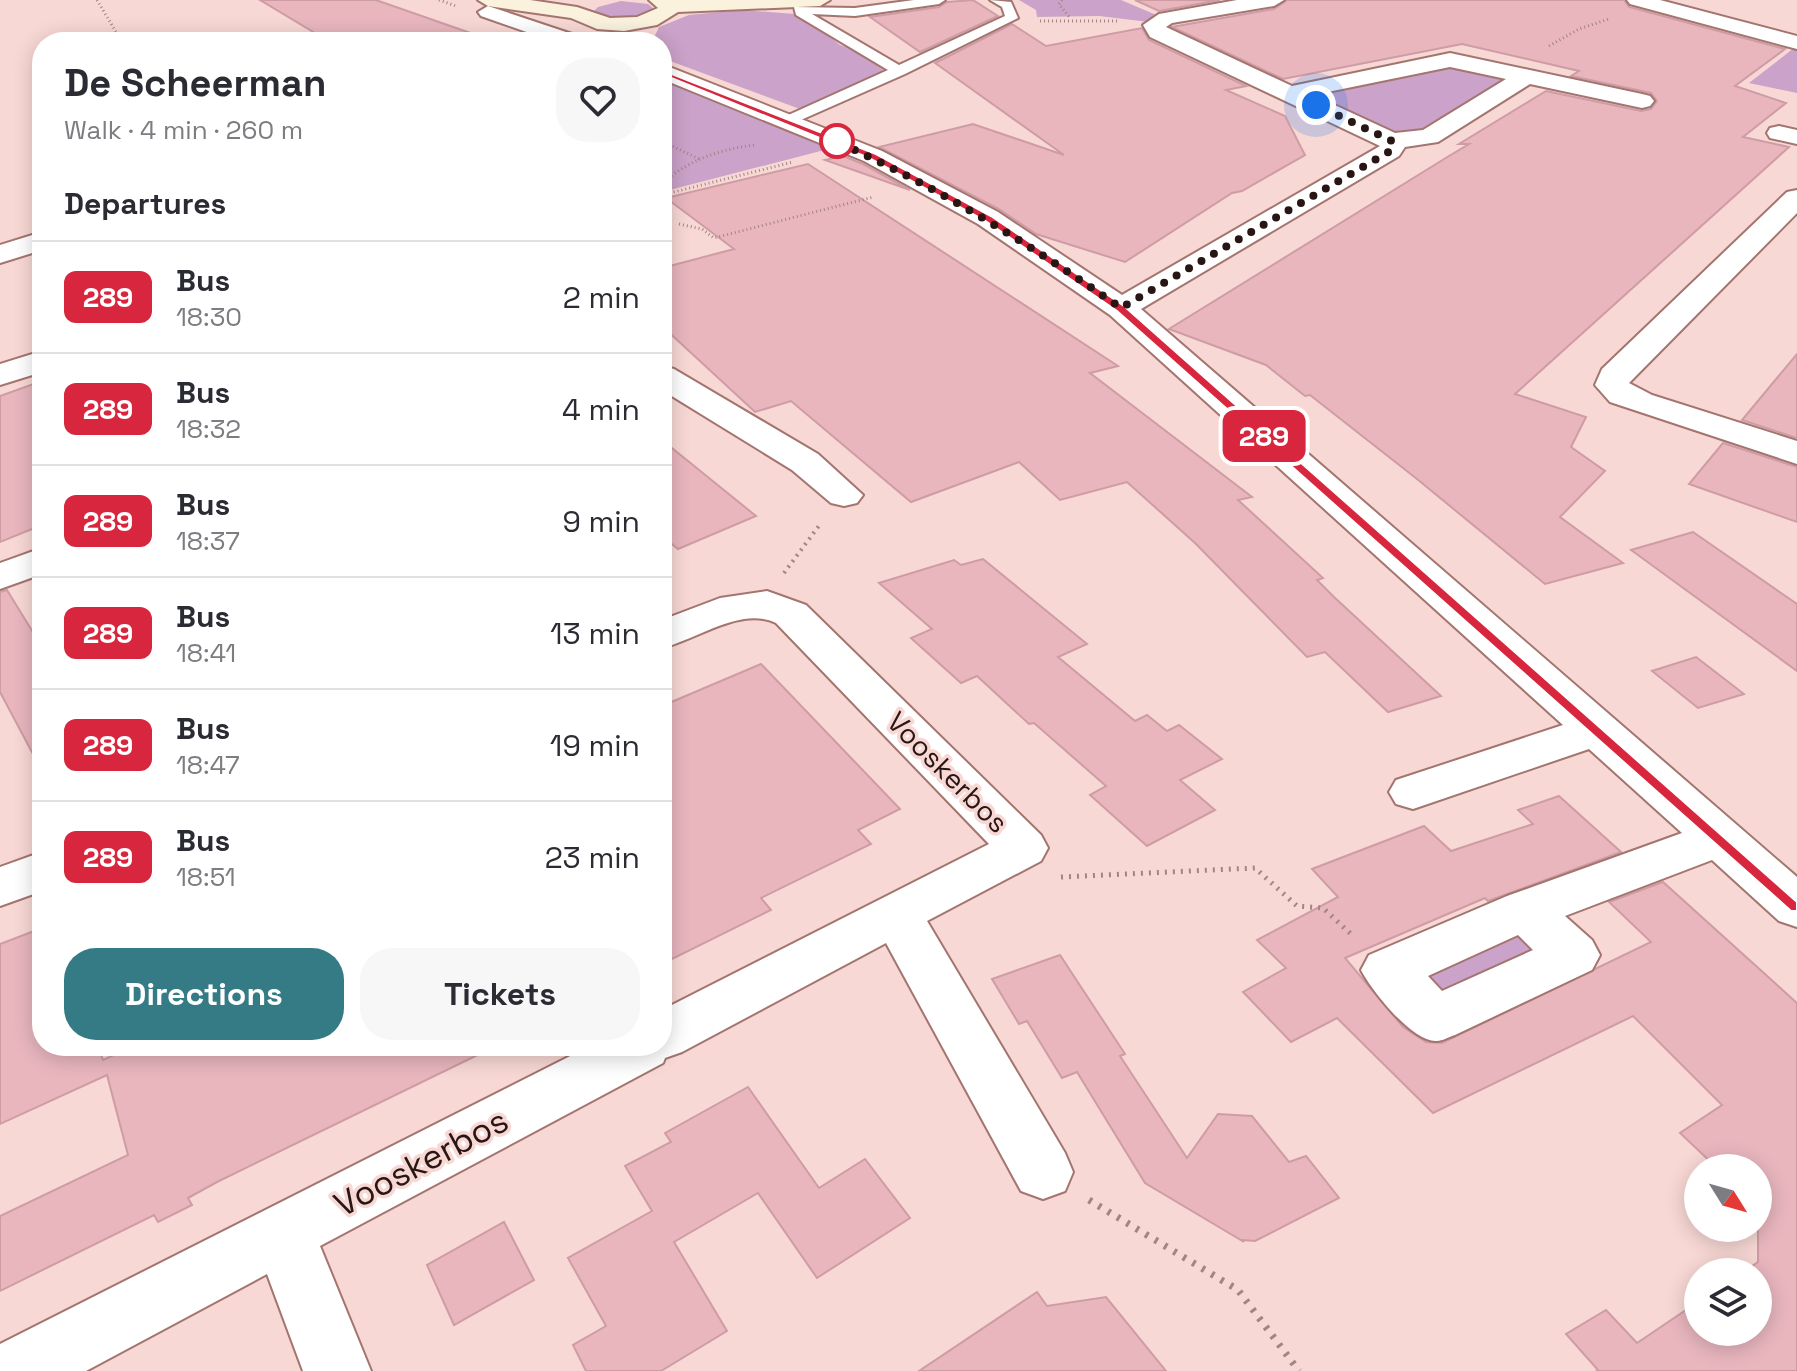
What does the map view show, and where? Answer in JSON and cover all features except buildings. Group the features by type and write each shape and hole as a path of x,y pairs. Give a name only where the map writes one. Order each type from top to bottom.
{"main road":[{"path":"623,32 664,7 783,6 820,0"},
{"path":"494,4 589,20"}],"street":[{"path":"1274,0 1166,18 1154,25 1158,32 1392,141 1429,137 1518,73"},
{"path":"1651,2 1797,43"},
{"path":"494,4 548,32"},
{"path":"567,32 589,20 612,32"},
{"path":"1291,93 1450,60 1642,101"},
{"path":"672,77 789,120 923,184 1033,246 1121,308 1797,907"},
{"path":"1121,308 1390,151 1392,141"},
{"path":"1797,198 1614,376 1612,385 1622,395 1640,402 1797,453"},
{"path":"0,254 32,244"},
{"path":"0,375 32,364"},
{"path":"672,382 805,462 844,495"},
{"path":"0,577 32,564"},
{"path":"672,631 735,607 767,603"},
{"name":"Vooskerbos","path":"672,1031 1023,848 791,614 767,603"},
{"path":"1413,792 1597,730"},
{"path":"1388,970 1525,910 1719,838"},
{"path":"0,887 32,875"},
{"path":"896,914 1043,1172"},
{"name":"Vooskerbos","path":"18,1371 624,1056"},
{"path":"284,1234 337,1371"}],"lane":[{"path":"783,6 855,12 939,0"},
{"path":"789,120 1012,18 1007,5 996,0"},
{"path":"783,6 900,71"}],"path":[{"path":"97,0 116,32"},
{"path":"1062,0 1059,4 1071,19 1154,25"},
{"path":"1518,73 1579,29 1651,2"},
{"path":"672,176 723,151 758,145"},
{"path":"672,146 701,160"},
{"path":"672,192 850,147"},
{"path":"679,224 702,229 714,238 923,184"},
{"path":"767,603 792,559 826,516 814,507 844,495"},
{"path":"1023,848 1055,878 1255,868 1297,906 1323,908 1388,970"},
{"path":"1043,1172 1238,1290 1299,1371"}],"shaded area":[{"path":"1019,0 1121,0 1161,17 1149,22 1099,16 1037,17 1036,10"},
{"path":"621,1 648,4 654,9 641,16 624,19 608,18 593,12 598,7"},
{"path":"741,10 796,14 805,17 840,45 861,52 886,72 800,109 672,62 672,32 657,32 659,27 689,15"},
{"path":"1794,48 1797,49 1797,93 1749,83"},
{"path":"1451,65 1506,79 1406,138 1307,96"},
{"path":"672,84 675,84 836,147 672,189"},
{"path":"1520,930 1546,951 1449,1002 1424,972"}],"bus line":[{"name":"289","path":"672,74 873,156 988,218 1121,308 1797,907"}],"route":[{"path":"837,141 826,137 873,156 988,218 1121,308 1390,151 1393,146 1392,141 1316,105"}]}
